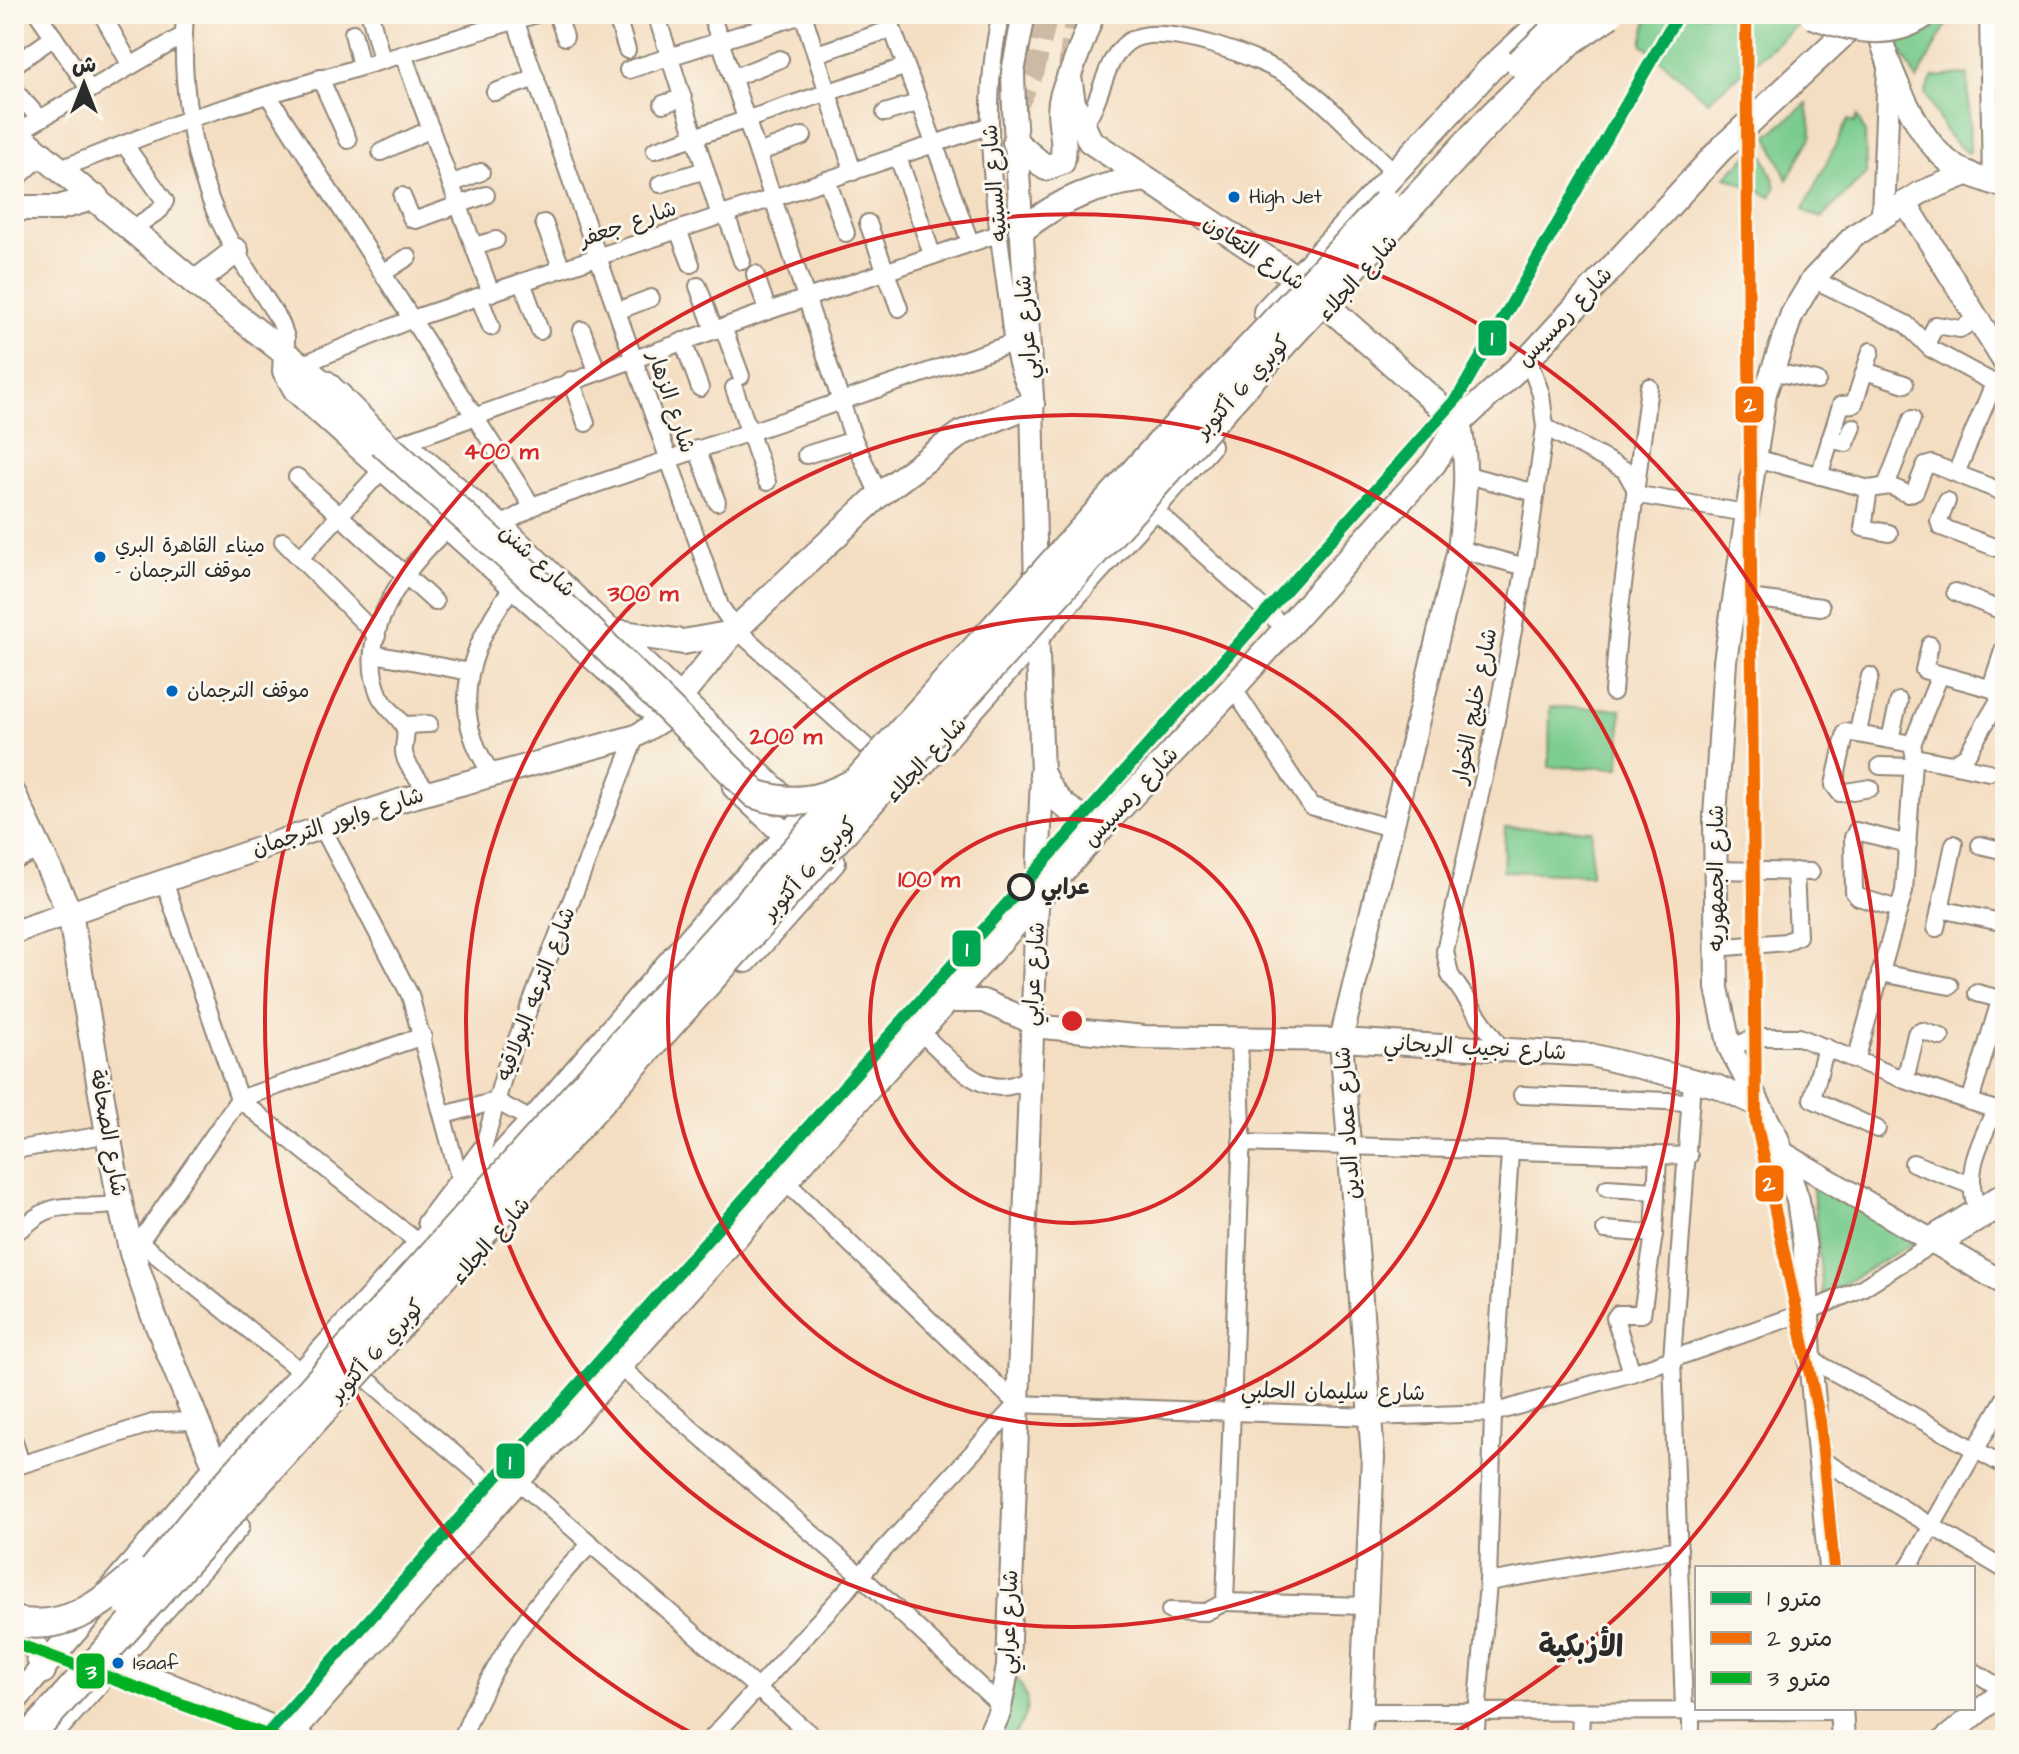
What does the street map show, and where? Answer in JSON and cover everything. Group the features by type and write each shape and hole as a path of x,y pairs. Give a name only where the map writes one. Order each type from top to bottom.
{"highway":[{"name":"كوبري 6 أكتوبر","path":"14,1728 108,1626 196,1518 1245,352 1571,14"},
{"name":"كوبري 6 أكتوبر","path":"26,1740 1270,357 1493,116 1571,40 1609,14"},
{"path":"1813,14 1873,29 1905,24 1923,14"},
{"path":"325,385 389,451 586,627 755,794 773,800 806,801 863,778"},
{"path":"14,1621 60,1621 95,1608 196,1518"}],"main road":[{"name":"شارع الجلاء","path":"14,1701 216,1468 304,1374 417,1241 533,1121 717,908 871,751 1394,172 1490,69 1550,14"},
{"name":"شارع الجلاء","path":"45,1740 651,1060 1038,638 1331,306 1555,63 1587,35 1629,14"},
{"path":"1832,14 1838,38"},
{"name":"شارع رمسيس","path":"293,1738 619,1366 1434,463 1459,423 1528,359 1720,150 1866,14"},
{"path":"1015,142 1046,168 1062,162 1065,152 1059,107 1069,77"},
{"path":"1069,77 1081,127"},
{"name":"شارع التعاون","path":"1081,127 1090,141 1296,278 1459,423"},
{"name":"شارع شنن","path":"15,132 96,197 290,364 325,385"},
{"path":"15,175 39,153"},
{"path":"1009,232 1076,193 1113,182 1146,179"},
{"path":"14,208 58,208 96,197"},
{"path":"195,283 236,251"},
{"name":"شارع شنن","path":"290,364 296,390 500,526 841,852"},
{"path":"662,720 734,631 879,495 962,433 1032,400"},
{"name":"شارع شنن","path":"389,451 448,528 515,584 788,837"},
{"path":"612,631 683,642 734,631"},
{"path":"1042,774 1049,790 1073,814 1106,823"},
{"name":"شارع الصحافة","path":"14,795 70,913 120,1203 196,1421 216,1468"},
{"path":"14,1607 55,1615 101,1598"},
{"path":"14,1634 36,1648 43,1671"}],"street":[{"path":"38,14 90,90"},
{"path":"102,14 131,66"},
{"path":"370,14 382,60"},
{"path":"60,169 191,118 514,18 537,14"},
{"path":"557,14 565,37"},
{"path":"616,14 627,50"},
{"path":"656,14 705,170 742,261"},
{"path":"711,14 854,440 879,495"},
{"path":"628,70 804,14 853,172"},
{"name":"شارع السبتيه","path":"1001,14 992,54 988,126 1009,232 1013,343 1022,382 1032,400"},
{"name":"شارع عرابي","path":"987,1740 1001,1706 1008,1666 1030,1023 1042,774 1032,400 1009,232 1015,142 1013,72 1024,14"},
{"path":"1069,77 1093,14"},
{"path":"1876,14 1890,63 1931,143 1948,161 1998,184 1997,75 1988,14"},
{"path":"189,15 184,35 191,118 211,202 236,251 280,321 290,364"},
{"name":"شارع الزهار","path":"514,18 720,606 734,631 871,751"},
{"path":"816,54 889,21 970,242"},
{"path":"353,33 361,66"},
{"path":"1081,127 1092,114 1119,51 1137,37 1164,33 1285,74 1318,99 1394,172"},
{"path":"15,132 184,35"},
{"path":"14,64 54,37"},
{"path":"403,54 474,246 491,327"},
{"path":"732,78 780,59"},
{"path":"1883,215 1890,63"},
{"path":"655,150 904,67"},
{"path":"320,78 348,140"},
{"path":"495,92 536,78"},
{"path":"14,90 40,119"},
{"path":"268,95 532,506"},
{"path":"663,104 683,98"},
{"path":"885,113 917,103"},
{"name":"شارع جعفر","path":"290,364 412,319 988,126"},
{"path":"381,152 431,129"},
{"path":"758,153 803,136"},
{"path":"124,144 165,201 160,210 132,229"},
{"path":"898,157 932,254"},
{"path":"660,184 705,170"},
{"path":"451,184 481,172"},
{"name":"شارع الجمهوريه","path":"1830,1566 1817,1457 1802,1224 1784,1154 1730,1048 1720,1008 1714,870 1720,713 1733,596 1755,458 1771,371 1783,332 1813,279 1841,248 1905,202 1969,173"},
{"path":"827,180 846,233"},
{"path":"402,196 414,220 486,195"},
{"path":"1905,202 1977,319 1999,342 2005,363"},
{"path":"544,223 562,269"},
{"path":"868,223 899,308"},
{"path":"678,230 691,264"},
{"path":"300,558 339,516 389,451 475,415 718,328 932,254 1009,232"},
{"path":"474,246 496,240"},
{"path":"383,273 408,257"},
{"path":"755,274 768,311"},
{"path":"1813,279 1906,324 1926,344 1999,387 1956,473"},
{"path":"522,282 540,331"},
{"path":"698,286 738,382 748,432 767,482"},
{"path":"617,311 651,298"},
{"path":"1926,344 1936,325 1960,329 1977,319"},
{"path":"582,330 597,371"},
{"path":"683,341 700,388"},
{"path":"500,526 532,506 1013,343"},
{"path":"1819,476 1841,405 1854,404 1871,351"},
{"name":"شارع خليج الخوار","path":"1500,1047 1450,975 1445,951 1492,741 1536,493 1545,427 1541,394 1528,359"},
{"path":"1771,371 1817,381"},
{"path":"1865,371 1905,384"},
{"path":"571,380 586,423"},
{"path":"1613,692 1649,387"},
{"path":"1886,486 1912,419"},
{"name":"شارع عماد الدين","path":"1360,1740 1373,1457 1341,1040 1459,549 1467,475 1466,449 1459,423"},
{"path":"1545,427 1625,470 1639,495 1746,513"},
{"path":"1830,439 1846,443 1853,427"},
{"path":"806,455 854,440"},
{"path":"697,449 717,502"},
{"path":"1755,458 1869,489 1886,486 1913,494 1927,464 2005,493"},
{"path":"1467,475 1536,493"},
{"path":"297,477 435,602"},
{"path":"1119,478 1285,628"},
{"path":"1869,489 1863,528 1889,533"},
{"path":"1947,501 1939,521 1941,527 2005,551"},
{"path":"429,793 406,760 404,725 378,693 374,654 386,611 405,575 448,528"},
{"path":"283,541 377,636"},
{"path":"1459,549 1525,567"},
{"path":"493,775 471,738 466,716 470,672 493,616 515,584"},
{"path":"1955,592 2005,612"},
{"path":"1733,596 1821,607"},
{"path":"1930,645 1924,670 1996,690"},
{"path":"1951,764 1966,756 1996,708 1999,700 1993,681 2005,647"},
{"path":"374,654 470,672"},
{"path":"1856,1060 1898,909 1908,844 1913,757 1940,675"},
{"path":"1858,732 1870,676"},
{"path":"1233,688 1311,806 1391,828"},
{"path":"1890,739 1899,701"},
{"name":"شارع وابور الترجمان","path":"14,932 429,793 636,736 662,720"},
{"path":"404,725 429,724"},
{"path":"1870,788 1840,793 1834,785 1843,735 1858,732 1890,739 1913,757"},
{"name":"شارع الترعه البولاقيه","path":"417,1241 484,1145 506,1067 636,736"},
{"path":"1880,766 1913,757 1989,772"},
{"path":"322,827 401,974 423,1036 460,1181"},
{"path":"1898,909 1858,897 1854,892 1855,834 1908,844"},
{"path":"1936,928 1954,844"},
{"path":"1980,845 2005,851"},
{"path":"14,861 41,849"},
{"path":"1714,870 1803,872 1798,936 1786,942 1715,948"},
{"path":"164,881 239,1099 417,1241"},
{"path":"1940,909 2005,923"},
{"path":"1880,973 1950,986"},
{"path":"1970,1102 1999,1004 1996,998 1977,993"},
{"name":"شارع نجيب الريحاني","path":"947,1001 983,1001 1030,1023 1144,1037 1341,1040 1500,1047 1591,1055 1691,1091 1728,1090 1760,1106"},
{"path":"919,1031 986,1087 1001,1090 1016,1087 1028,1078"},
{"path":"1905,1080 1916,1034 1922,1031 1941,1037"},
{"path":"1730,1048 1770,1035 1799,1037 1905,1080 1970,1102 2002,1109 1972,1164 1970,1185 1977,1209"},
{"path":"304,1374 136,1248 239,1099 423,1036"},
{"path":"1225,1602 1241,1143 1239,1039"},
{"path":"1826,1047 1812,1099 1877,1129"},
{"path":"1522,1095 1691,1091 1689,1156 1672,1359 1679,1549 1691,1740"},
{"path":"444,1115 496,1101 533,1121"},
{"path":"14,1150 110,1134"},
{"path":"1241,1143 1350,1149 1689,1156"},
{"path":"1475,1740 1488,1582 1493,1413 1510,1153"},
{"path":"1784,1154 2005,1284"},
{"path":"1632,1373 1615,1318 1618,1314 1642,1314 1654,1234 1658,1157"},
{"path":"1913,1163 1970,1185"},
{"path":"710,1740 1017,1404 786,1182"},
{"path":"1607,1188 1656,1191"},
{"path":"1933,1242 2005,1190"},
{"path":"14,1233 45,1211 68,1207 104,1209 120,1203"},
{"path":"1933,1242 2005,1207"},
{"path":"1605,1230 1654,1234"},
{"name":"شارع سليمان الحلبي","path":"1017,1404 1370,1417 1493,1413 1632,1373 1809,1311 1862,1288 1933,1242"},
{"path":"1810,1359 2005,1466"},
{"path":"619,1366 860,1575 1001,1706"},
{"path":"368,1380 510,1488 591,1544 817,1740"},
{"path":"1909,1566 2005,1398"},
{"path":"14,1441 17,1466 156,1422 196,1421"},
{"path":"1817,1457 1930,1528 2005,1570"},
{"path":"461,1740 489,1676 517,1629 541,1596 591,1544"},
{"path":"1488,1582 1679,1549"},
{"path":"1170,1611 1206,1612 1225,1602 1366,1606"},
{"path":"115,1662 293,1738"},
{"path":"1944,1740 2005,1690 1975,1672"},
{"path":"1361,1712 1695,1710"},
{"path":"1841,1710 1843,1740"},
{"path":"1580,1740 1581,1712"}],"green space":[{"path":"1648,14 1786,14 1803,21 1708,101 1642,44"},
{"path":"1933,14 1952,14 1917,80 1897,44"},
{"path":"1968,74 1970,152 1967,153 1948,136 1925,93 1933,77"},
{"path":"1807,103 1812,135 1787,180 1768,136"},
{"path":"1857,116 1865,132 1866,174 1821,218 1803,210 1848,120 1854,123"},
{"path":"1759,144 1776,186 1771,197 1726,177"},
{"path":"1550,707 1621,709 1620,768 1549,767"},
{"path":"1505,827 1592,830 1591,874 1503,871"},
{"path":"1812,1180 1918,1240 1823,1296"},
{"path":"1015,1677 1025,1693 1025,1716 1010,1738 996,1740"}],"tunnel":[{"path":"1014,109 1033,70 1046,14"},
{"path":"1070,67 1077,14"}],"metro line":[{"name":"1","path":"262,1740 1458,397 1678,14"},
{"name":"2","path":"1746,14 1756,1121 1820,1421 1834,1566"},
{"name":"3","path":"14,1643 280,1740"}],"place":[{"name":"High Jet","path":"1234,197"},
{"name":"ميناء القاهرة البري - موقف الترجمان","path":"100,557"},
{"name":"موقف الترجمان","path":"172,691"},
{"name":"عرابي","path":"1021,887"},
{"name":"Isaaf","path":"118,1663"}],"district":[{"name":"الأزبكية","path":"1581,1647"}]}
